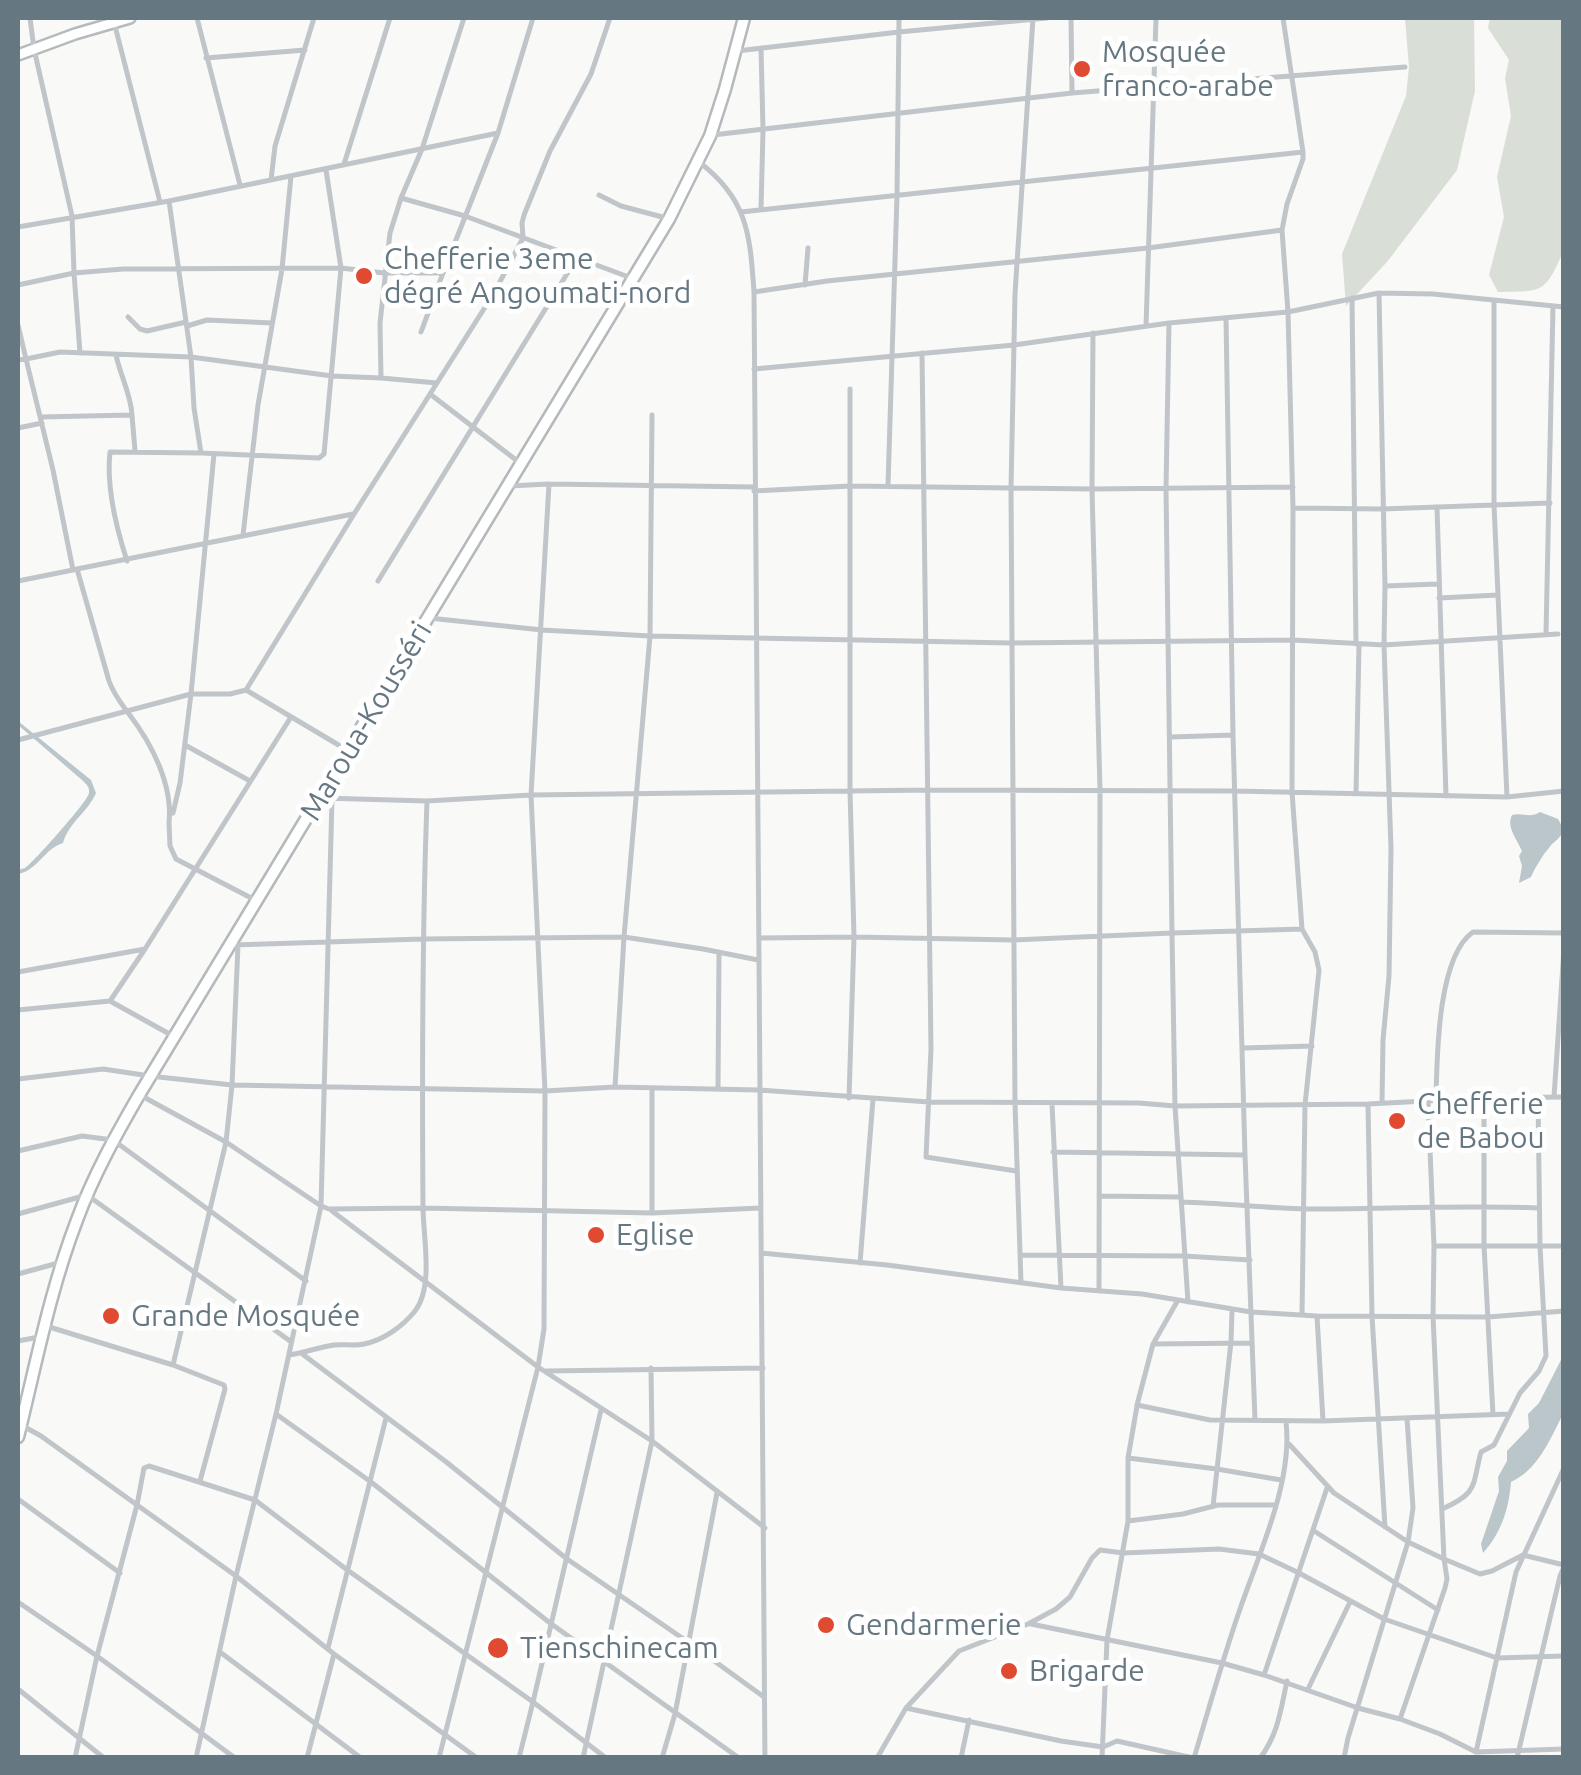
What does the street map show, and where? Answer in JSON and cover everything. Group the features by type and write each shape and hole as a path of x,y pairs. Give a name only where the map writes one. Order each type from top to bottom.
{"highway":[{"name":"Maroua-Kousséri","path":"20,1423 62,1262 113,1140 669,219 710,136 744,18"}],"main road":[{"path":"18,55 130,18"}],"street":[{"path":"30,18 72,216 80,353"},
{"path":"197,18 240,186"},
{"path":"270,180 275,146 314,18"},
{"path":"344,164 390,18"},
{"path":"381,378 380,322 390,234 464,18"},
{"path":"421,332 498,133 533,18"},
{"path":"18,740 191,694 246,690 494,293 523,238 524,215 550,151 590,74 610,18"},
{"path":"888,486 899,18"},
{"path":"1020,1283 1013,940 1011,488 1017,262 1033,18"},
{"path":"736,51 1048,18"},
{"path":"1071,18 1072,93"},
{"path":"1146,326 1156,18"},
{"path":"1284,18 1304,152 1282,230 1293,508 1292,792 1302,930 1318,960 1306,1105 1302,1315"},
{"path":"114,22 160,202"},
{"path":"761,48 761,209"},
{"path":"206,58 304,50"},
{"path":"710,136 1072,93 1405,67"},
{"path":"18,226 169,201 498,133"},
{"path":"741,212 1304,152"},
{"path":"699,162 726,186 741,212 751,244 754,292 765,1758"},
{"path":"127,560 118,530 109,454 113,450 322,457 341,268 326,170"},
{"path":"243,535 264,366 282,269 291,176"},
{"path":"599,194 622,206 669,219"},
{"path":"401,198 466,216 634,279"},
{"path":"169,201 200,453"},
{"path":"754,292 1282,230"},
{"path":"805,284 808,248"},
{"path":"378,581 578,256"},
{"path":"18,285 74,273 178,268 341,268 443,273"},
{"path":"754,369 1014,345 1169,323 1288,312 1379,293 1434,294 1564,307"},
{"path":"1379,293 1391,911 1382,1104"},
{"path":"1352,298 1358,644 1356,793"},
{"path":"1494,301 1494,505 1507,797"},
{"path":"1546,634 1553,306"},
{"path":"128,317 148,331 207,320 272,323"},
{"path":"1226,318 1233,735 1255,1420"},
{"path":"1169,323 1166,488 1175,1106 1188,1302"},
{"path":"18,326 22,359 41,420 75,570 108,681 155,754 169,800 173,856 258,901"},
{"path":"1092,333 1100,790 1098,1291"},
{"path":"22,359 49,352 191,357 332,376 437,383"},
{"path":"922,353 931,1049 926,1157 1016,1171"},
{"path":"116,355 130,399 135,451"},
{"path":"849,1098 854,936 850,389"},
{"path":"430,394 522,464"},
{"path":"18,428 41,420 132,414"},
{"path":"614,1088 650,636 652,415"},
{"path":"169,823 178,800 185,745 214,454"},
{"path":"439,1758 541,1369 545,1091 531,795 549,484"},
{"path":"509,486 1292,487"},
{"path":"1293,508 1550,503"},
{"path":"1436,508 1446,796"},
{"path":"18,581 354,514"},
{"path":"1385,586 1438,584"},
{"path":"1439,598 1498,595"},
{"path":"428,618 650,636 1011,644 1292,640 1384,645 1558,634"},
{"path":"246,690 348,751"},
{"path":"110,1002 291,717"},
{"path":"1170,737 1233,735"},
{"path":"185,745 250,781"},
{"path":"319,798 426,801 531,795 928,790 1507,797 1564,791"},
{"path":"196,1758 325,1207 324,1088 332,799"},
{"path":"289,1355 329,1345 365,1344 396,1330 424,1296 422,938 426,801"},
{"path":"758,938 1013,940 1302,930"},
{"path":"1436,1100 1442,1006 1462,943 1474,932 1564,933"},
{"path":"172,1365 226,1142 232,1085 234,945 422,938 624,937 758,960"},
{"path":"18,972 146,949"},
{"path":"1554,1098 1564,949"},
{"path":"718,952 718,1090"},
{"path":"18,1010 110,1002 175,1037"},
{"path":"1242,1048 1312,1046"},
{"path":"18,1079 103,1069 232,1085 545,1091 759,1090 929,1102 1175,1106 1382,1104 1564,1096"},
{"path":"652,1088 652,1213"},
{"path":"139,1094 226,1142 325,1207 541,1369 652,1441 764,1528"},
{"path":"1442,1508 1471,1490 1481,1452 1494,1444 1520,1393 1546,1356 1538,1097"},
{"path":"1484,1098 1484,1245 1493,1415"},
{"path":"860,1262 872,1099"},
{"path":"1400,1720 1447,1580 1433,1316 1428,1101"},
{"path":"1052,1104 1060,1288"},
{"path":"1368,1104 1372,1316 1385,1527"},
{"path":"18,1150 82,1136 113,1140 306,1281"},
{"path":"1053,1152 1245,1155"},
{"path":"18,1214 87,1196 292,1342"},
{"path":"1098,1196 1181,1199 1248,1207 1539,1208"},
{"path":"325,1207 652,1213 760,1208"},
{"path":"1434,1246 1564,1246"},
{"path":"761,1254 860,1262 1251,1312 1488,1317 1564,1311"},
{"path":"1020,1255 1250,1260"},
{"path":"18,1274 62,1262"},
{"path":"1102,1758 1106,1640 1128,1520 1128,1458 1153,1344 1178,1300"},
{"path":"1212,1506 1232,1310"},
{"path":"1317,1316 1323,1422"},
{"path":"18,1341 42,1331 172,1365 221,1383 225,1387 200,1481"},
{"path":"1153,1344 1252,1344"},
{"path":"301,1353 445,1461 566,1560 765,1698"},
{"path":"583,1758 652,1441 651,1368"},
{"path":"541,1369 763,1368"},
{"path":"1137,1405 1202,1420 1323,1422 1509,1414"},
{"path":"519,1758 602,1408"},
{"path":"276,1414 371,1482 550,1623 739,1758"},
{"path":"328,1649 386,1418"},
{"path":"1344,1758 1408,1542 1412,1508 1407,1418"},
{"path":"906,1708 1062,1741 1103,1747 1118,1741 1194,1758 1282,1480 1289,1444 1286,1422"},
{"path":"20,1423 236,1576 334,1654 477,1758"},
{"path":"1289,1444 1327,1487 1408,1542 1444,1559 1480,1574 1523,1555 1564,1566 1518,1754"},
{"path":"1128,1458 1282,1480"},
{"path":"75,1758 146,1466 254,1500 606,1758"},
{"path":"1476,1752 1516,1572 1562,1472"},
{"path":"1264,1674 1327,1487"},
{"path":"662,1758 675,1714 717,1493"},
{"path":"18,1499 120,1572"},
{"path":"1128,1520 1184,1514 1212,1506 1275,1504"},
{"path":"1314,1531 1438,1610"},
{"path":"877,1758 906,1708 959,1651 1056,1609 1070,1596 1100,1550 1124,1553 1207,1548 1259,1554 1384,1619 1497,1658 1564,1656"},
{"path":"18,1602 235,1758"},
{"path":"1308,1689 1350,1602"},
{"path":"1028,1624 1264,1674 1440,1734 1476,1752 1518,1754 1564,1749"},
{"path":"220,1652 361,1758"},
{"path":"307,1758 334,1654"},
{"path":"1260,1758 1276,1732 1287,1681"},
{"path":"18,1689 104,1758"},
{"path":"961,1758 969,1720"}],"shaded area":[{"path":"1405,18 1474,18 1475,91 1457,170 1387,262 1346,306 1342,254 1406,96 1409,67"},
{"path":"1490,18 1563,20 1563,252 1546,283 1533,290 1498,292 1489,275 1504,217 1497,177 1511,116 1505,78 1509,60 1488,28"},
{"path":"18,721 91,780 96,793 63,843 31,869 18,874 60,831 89,791"},
{"path":"1540,812 1558,819 1562,833 1531,877 1519,883 1522,851 1511,828 1512,815"},
{"path":"1563,1356 1564,1413 1535,1463 1511,1482 1503,1520 1483,1553 1481,1544 1499,1491 1498,1477 1507,1461 1507,1451 1529,1428 1528,1414 1539,1403"}],"place":[{"name":"Mosquée franco-arabe","path":"1082,69"},
{"name":"Chefferie 3eme dégré Angoumati-nord","path":"364,276"},
{"name":"Chefferie de Babou","path":"1397,1121"},
{"name":"Eglise","path":"596,1235"},
{"name":"Grande Mosquée","path":"111,1316"},
{"name":"Gendarmerie","path":"826,1625"},
{"name":"Tienschinecam","path":"498,1648"},
{"name":"Brigarde","path":"1009,1671"}]}
